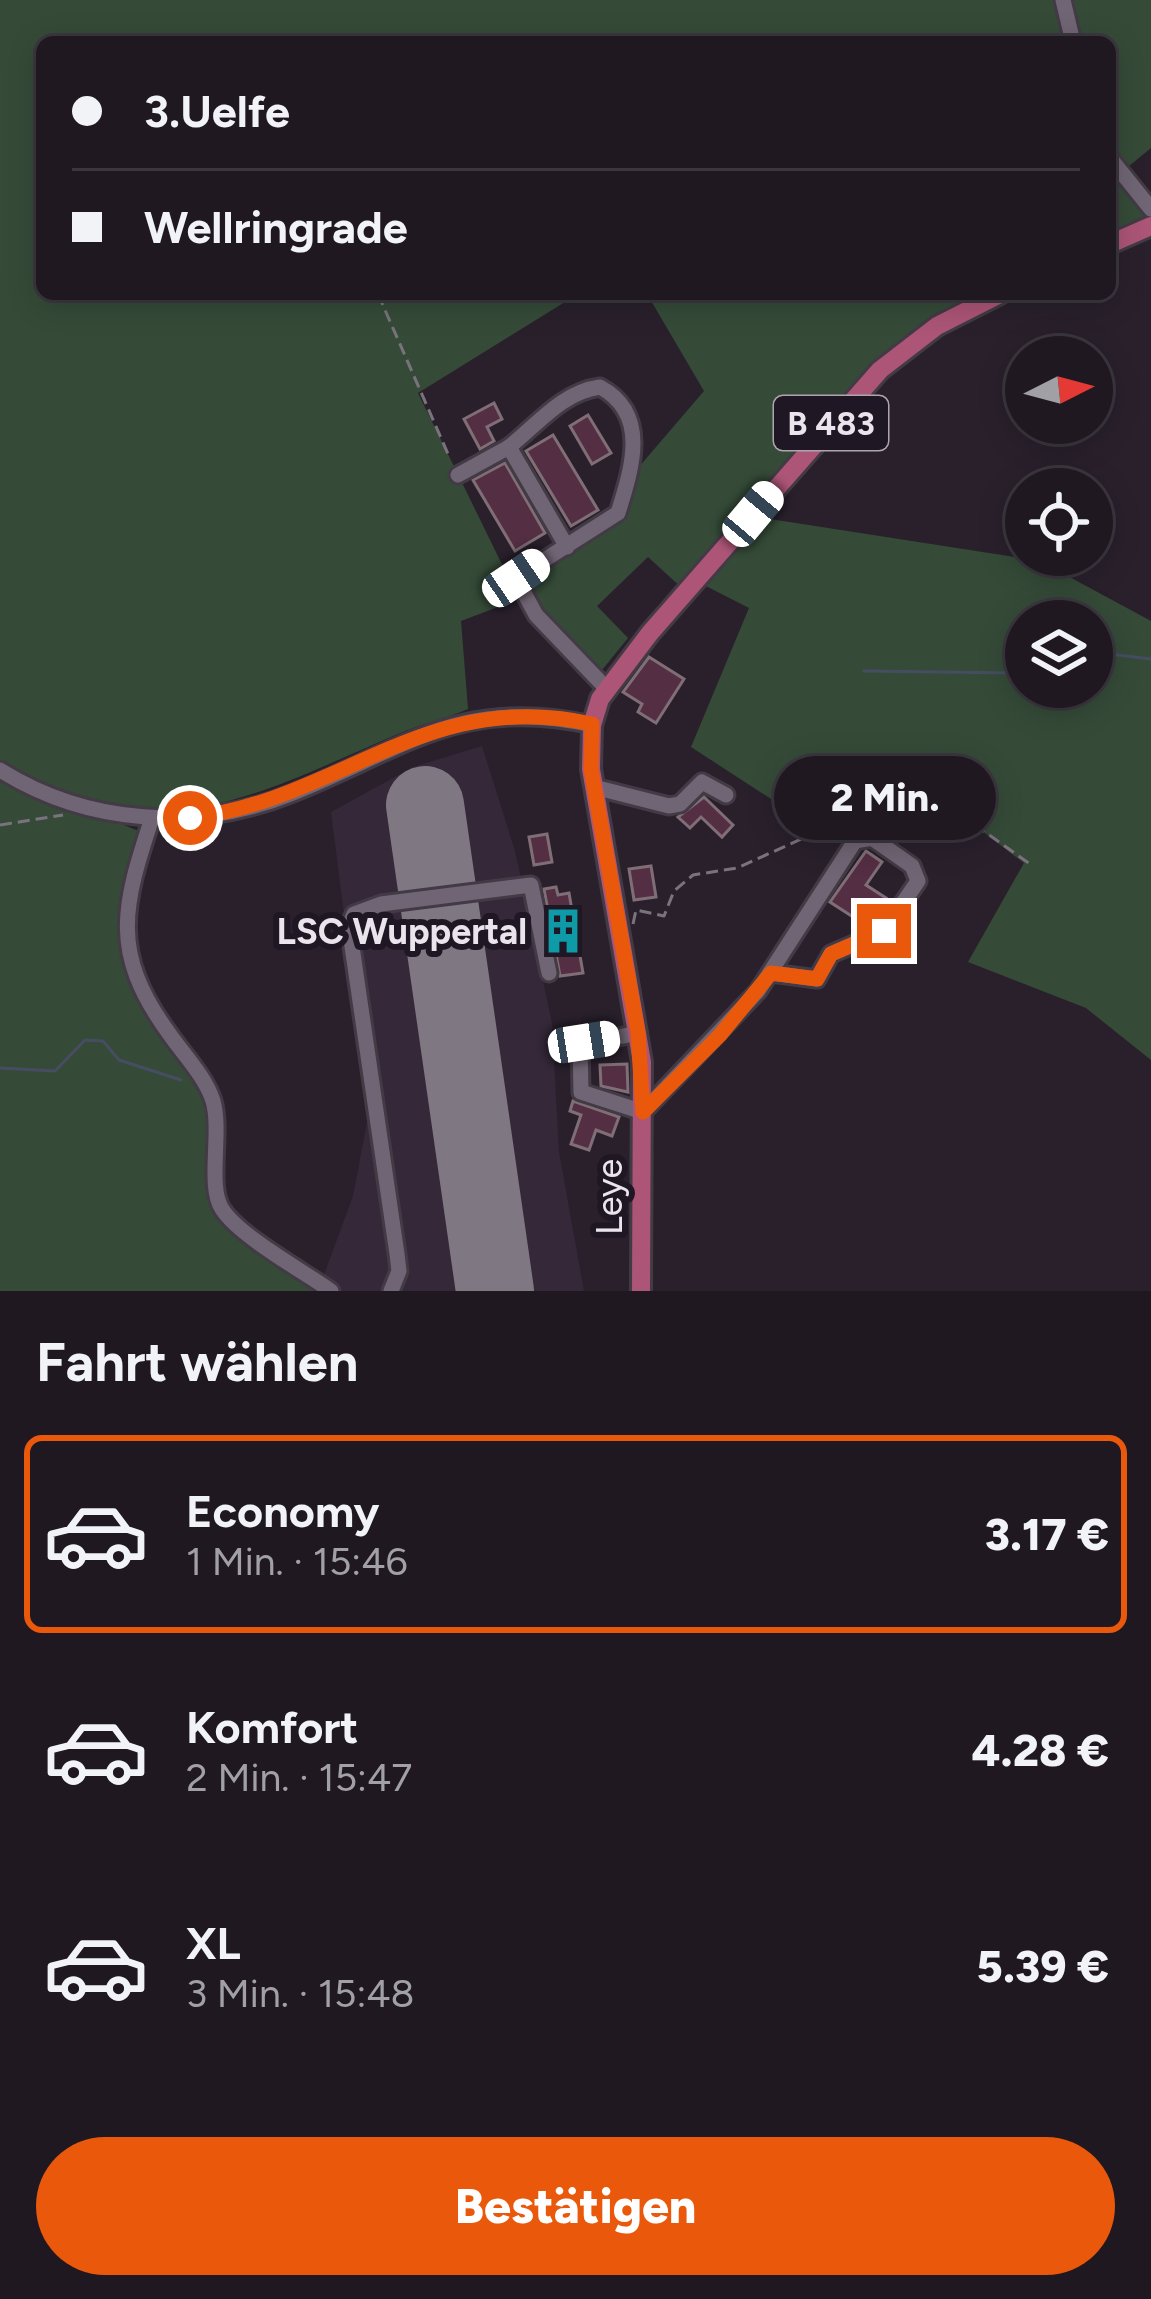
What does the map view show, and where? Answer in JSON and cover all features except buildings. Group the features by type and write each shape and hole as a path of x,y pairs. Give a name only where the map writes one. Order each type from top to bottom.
{"main road":[{"path":"1116,241 1151,226"},
{"name":"B 483","path":"638,1033 594,787 592,724 606,688 880,370 938,326 988,300"},
{"name":"Leye","path":"638,1033 647,1288"}],"street":[{"path":"1064,0 1071,36"},
{"path":"1116,165 1151,209"},
{"path":"458,475 508,447 582,390 600,387 628,413 636,446 618,513 516,578 536,615 606,688"},
{"path":"508,447 567,547"},
{"path":"0,770 69,803 152,818 215,815 262,803 447,725 514,716 592,724"},
{"path":"594,787 669,806 680,804 702,782 726,795"},
{"path":"152,818 123,918 128,954 158,1018 209,1090 217,1129 220,1206 234,1223 331,1291"},
{"path":"638,1033 580,1045 579,1088 608,1104 643,1112 720,1035 771,973 854,841 872,838 912,866 918,881 884,931 831,954 817,979 771,973"},
{"path":"391,1291 399,1271 398,1254 350,926 354,914 381,904 531,885 549,973"}],"path":[{"path":"381,300 448,454"},
{"path":"623,941 636,910 664,916 674,891 693,874 737,868 828,827 900,780 912,780 1030,864"},
{"path":"0,825 60,816 69,803"}],"shaded area":[{"path":"482,746 515,851 552,1023 559,1152 584,1291 318,1291 353,1196 369,1111 331,812 413,767"}],"green space":[{"path":"0,0 1060,0 1068,36 36,36 36,300 568,300 418,393 519,599 461,621 468,709 294,779 202,807 157,810 109,805 58,789 0,762"},
{"path":"1066,0 1151,0 1151,148 1123,171 1116,162 1116,36 1075,36"},
{"path":"1116,171 1150,217 1116,234"},
{"path":"651,300 981,300 937,323 683,589 648,557 597,606 628,638 598,675 529,599 539,573 624,519 638,468 704,391"},
{"path":"757,517 1005,556 1005,576 1068,576 1112,600 1005,600 1005,708 1113,708 1113,600 1151,621 1151,1060 1086,1008 968,962 1024,863 913,778 825,834 691,747 749,608 700,583"},
{"path":"0,777 139,831 127,882 123,949 138,994 192,1070 207,1101 214,1147 214,1209 318,1291 0,1291"}],"waterway":[{"path":"1113,654 1151,659"},
{"path":"864,671 1005,673"},
{"path":"0,1068 55,1071 85,1040 103,1041 119,1060 181,1080"}],"runway":[{"path":"425,805 495,1291"}],"place":[{"name":"LSC Wuppertal","path":"563,931"}],"route":[{"path":"190,818 247,808 293,793 406,739 447,725 514,716 592,724 589,754 638,1033 643,1112 739,1015 771,973 817,979 831,954 884,931"}]}
